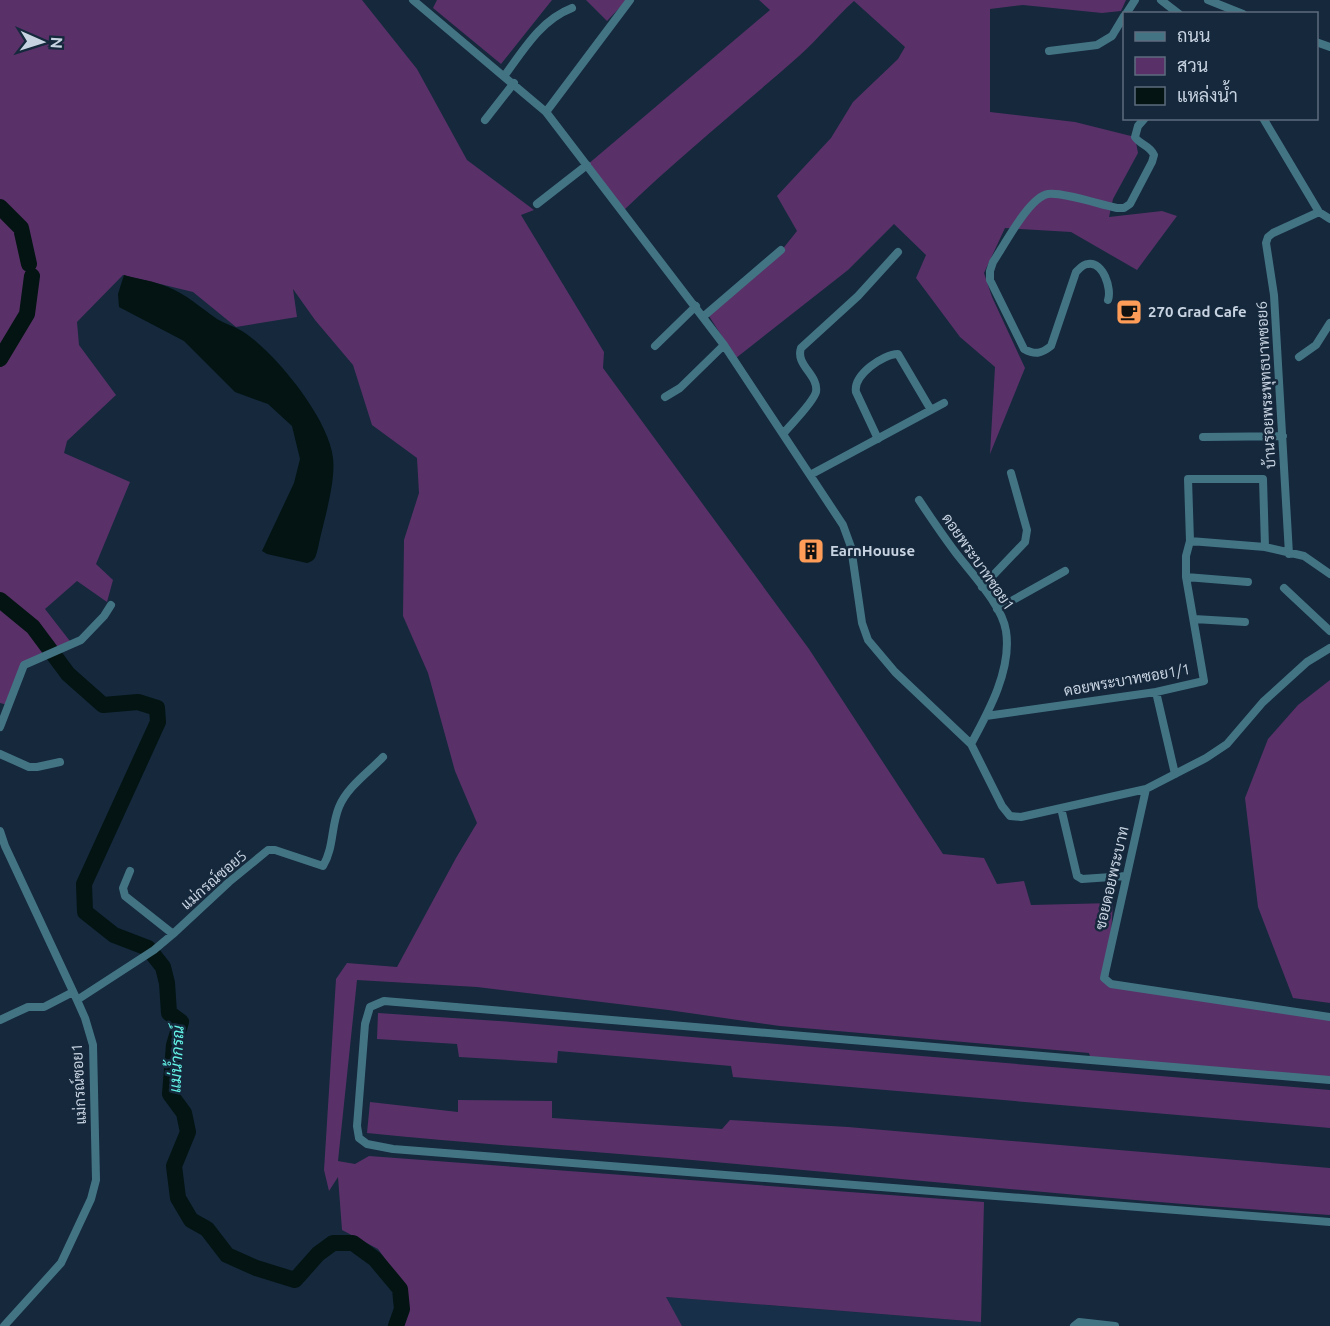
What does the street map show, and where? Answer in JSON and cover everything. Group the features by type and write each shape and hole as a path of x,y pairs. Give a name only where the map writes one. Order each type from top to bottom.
{"street":[{"path":"413,0 505,75 546,112 704,316 843,525 851,548 862,623 868,640 895,672 971,744 1002,806 1010,816 1021,817 1146,789 1206,758 1227,744 1263,702 1307,662 1330,648"},
{"path":"546,112 630,0"},
{"path":"1161,0 1176,12"},
{"path":"1208,0 1237,12"},
{"path":"505,75 530,40 549,20 572,8"},
{"path":"1049,51 1097,45 1112,36 1123,20"},
{"path":"485,120 514,83"},
{"path":"1108,300 1110,289 1101,270 1089,263 1083,266 1076,272 1051,346 1043,353 1033,353 1024,349 990,280 990,271 993,262 1028,209 1040,197 1053,194 1117,208 1124,208 1130,204 1154,155 1149,147 1135,137 1138,126 1143,120"},
{"path":"1264,120 1319,212 1330,219"},
{"path":"537,204 587,165"},
{"name":"บ้านรอยพระพุทธบาทซอย6","path":"1289,554 1274,295 1266,243 1268,237 1278,230 1319,212"},
{"path":"704,316 781,250"},
{"path":"783,434 815,394 816,384 801,360 799,353 801,348 858,296 898,252"},
{"path":"655,346 696,306"},
{"path":"1299,357 1316,345 1330,323"},
{"path":"665,398 680,388 724,345"},
{"path":"878,439 856,392 855,385 859,378 884,357 898,354 931,410"},
{"path":"810,475 944,403"},
{"path":"1203,437 1282,436"},
{"path":"982,587 1025,543 1028,537 1011,473"},
{"name":"ดอยพระบาทซอย1/1","path":"986,716 1156,692 1204,681 1186,577 1186,556 1190,541 1188,479 1263,479 1265,547"},
{"name":"ดอยพระบาทซอย1","path":"919,500 998,609 1006,631 1006,650 997,690 971,744"},
{"path":"1190,541 1265,547 1304,556 1330,574"},
{"path":"998,609 1065,571"},
{"path":"1186,577 1248,582"},
{"path":"1284,588 1330,631"},
{"path":"0,727 24,665 81,640 104,616 111,605"},
{"path":"1194,619 1245,622"},
{"path":"1156,692 1175,774"},
{"path":"0,754 29,767 60,762"},
{"name":"แม่กรณ์ซอย5","path":"174,934 268,850 275,850 323,866 328,857 339,807 348,792 383,757"},
{"name":"ซอยดอยพระบาท","path":"1146,789 1104,978 1112,984 1330,1017"},
{"path":"1061,808 1077,876 1082,879 1126,876"},
{"name":"แม่กรณ์ซอย1","path":"0,831 85,1018 93,1045 96,1180 91,1199 61,1263 4,1326"},
{"path":"0,1020 28,1007 44,1007 75,996 142,958 174,934 125,896 123,888 130,871"},
{"path":"1330,1080 384,1001 370,1007 365,1024 357,1126 359,1138 368,1144 393,1149 1330,1222"},
{"path":"1074,1326 1079,1322 1115,1326"}],"shaded area":[{"path":"665,1297 981,1322 981,1326 682,1326"}],"green space":[{"path":"0,0 362,0 417,69 467,160 534,210 521,215 604,352 603,368 809,649 943,854 984,858 997,884 1024,881 1031,905 1113,903 1108,985 1330,1017 1330,1080 1091,1060 1089,1053 780,1026 477,987 357,980 338,1161 355,1164 369,1156 984,1202 981,1322 666,1297 682,1326 401,1326 407,1289 378,1249 342,1230 338,1177 329,1191 324,1170 336,979 347,963 397,967 477,823 455,771 428,673 403,616 404,540 419,493 417,458 372,425 353,365 315,320 293,289 297,317 236,327 193,292 123,275 77,322 79,345 116,395 67,441 64,453 130,482 96,564 113,580 107,602 77,581 45,609 73,645 23,664 8,705 0,703"},
{"path":"437,0 552,0 501,64 433,8"},
{"path":"586,0 627,0 607,21"},
{"path":"759,0 1126,0 1121,11 1102,13 1023,5 990,9 990,112 1075,122 1135,137 1138,153 1113,199 1109,217 1162,211 1177,216 1137,270 1071,232 1005,228 984,273 992,297 1025,368 990,454 995,367 960,337 916,278 926,255 894,224 848,270 736,358 707,313 781,251 797,231 777,196 831,138 853,102 898,59 905,47 854,1 799,56 623,211 587,165 770,10"},
{"path":"1330,680 1330,1003 1293,998 1258,907 1245,798 1268,739 1298,705"},
{"path":"378,1013 512,1022 1330,1090 1330,1128 733,1077 731,1066 558,1051 557,1063 459,1057 457,1044 377,1039"},
{"path":"458,1100 552,1101 552,1118 722,1129 730,1120 848,1127 1330,1168 1330,1215 367,1133 370,1102 458,1112"}],"water":[{"path":"124,275 175,290 217,319 242,331 270,354 311,406 322,425 333,458 331,491 317,553 312,561 307,563 262,551 294,483 300,459 292,426 268,404 235,392 184,341 119,307 118,294"}],"waterway":[{"name":"แม่น้ำกรณ์","path":"0,207 21,228 29,264"},
{"name":"แม่น้ำกรณ์","path":"0,359 27,314 32,276"},
{"name":"แม่น้ำกรณ์","path":"0,600 33,627 68,674 103,705 138,702 157,708 158,722 84,884 85,912 114,935 148,948 163,967 167,983 169,1013 181,1022 174,1045 170,1094 184,1113 188,1132 174,1166 178,1198 191,1220 207,1229 227,1255 256,1268 295,1280 318,1254 333,1243 353,1243 375,1259 400,1289 402,1309 396,1326"}],"place":[{"name":"270 Grad Cafe","path":"1129,312"},
{"name":"EarnHouuse","path":"811,551"}]}
